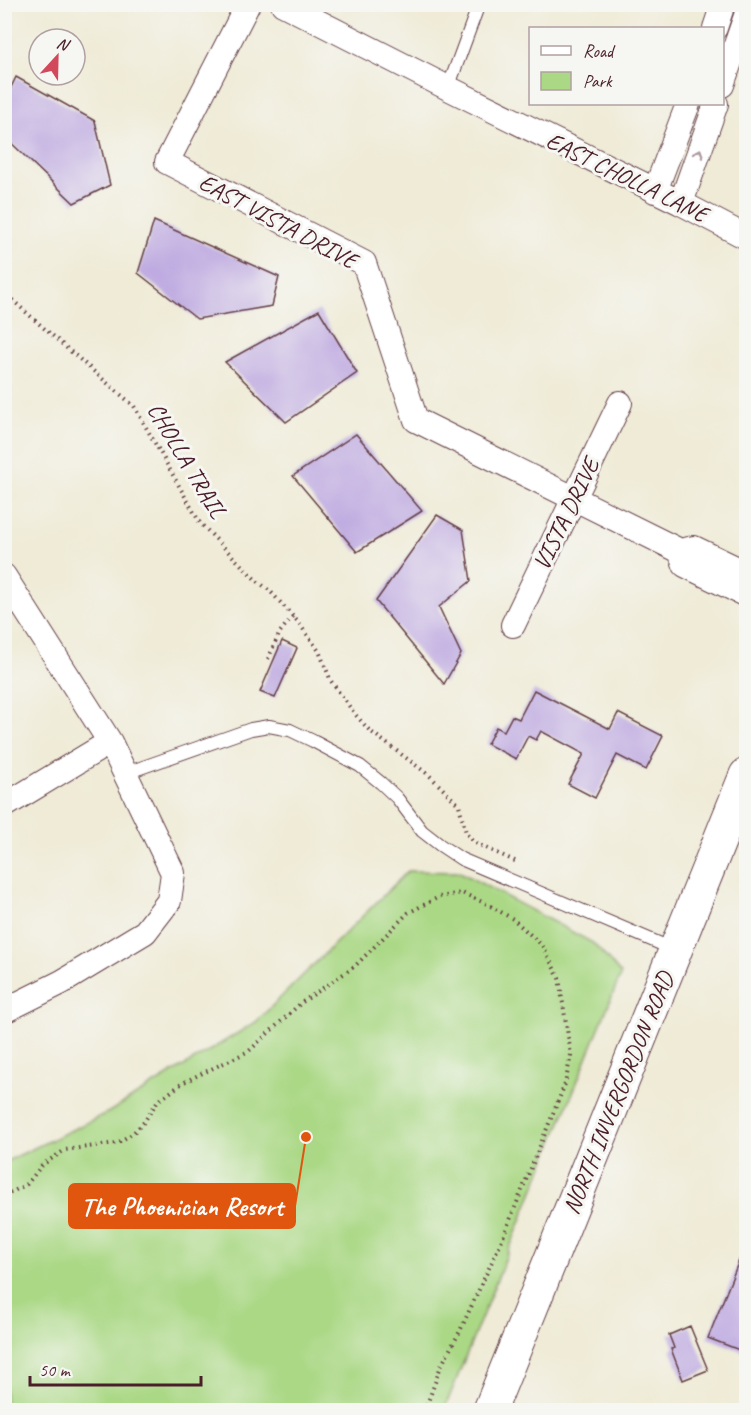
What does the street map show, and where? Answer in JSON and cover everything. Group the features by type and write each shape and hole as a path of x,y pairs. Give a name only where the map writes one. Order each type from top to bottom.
{"street":[{"name":"EAST VISTA DRIVE","path":"248,4 167,162 364,263 416,420 680,551 694,548 747,573"},
{"name":"EAST CHOLLA LANE","path":"283,4 747,237"},
{"path":"715,27 723,4"},
{"path":"724,82 747,16"},
{"path":"656,191 688,105"},
{"path":"681,203 716,105"},
{"name":"VISTA DRIVE","path":"513,625 620,403"},
{"name":"EAST VISTA DRIVE","path":"680,551 685,565 747,595"},
{"path":"4,576 110,742 173,873 169,901 145,932 62,982 4,1011"},
{"path":"4,806 110,742"},
{"name":"NORTH INVERGORDON ROAD","path":"490,1410 747,775"}],"lane":[{"path":"448,88 479,4"},
{"path":"126,773 251,729 268,726 290,730 360,766 397,798 422,831 461,858 676,951"}],"path":[{"name":"CHOLLA TRAIL","path":"4,291 134,406 200,523 293,616 319,651 331,681 370,731 429,775 459,805 466,833 473,842 524,865"},
{"path":"268,659 279,632 293,616"},
{"path":"4,1194 27,1184 42,1166 65,1150 117,1143 132,1134 144,1122 157,1102 184,1082 249,1051 301,1003 355,966 408,913 439,897 462,893 487,904 513,920 542,945 559,978 571,1055 565,1084 501,1242 459,1333 441,1366 425,1410"}],"green space":[{"path":"408,871 460,872 593,943 621,974 444,1410 5,1410 5,1162 109,1112 256,1022"}],"building":[{"path":"16,77 27,83 27,87 34,87 95,121 110,185 74,203 4,136 4,102"},
{"path":"154,221 279,277 272,306 197,319 138,273"},
{"path":"319,310 357,373 286,422 225,362"},
{"path":"356,434 422,511 357,552 293,476"},
{"path":"437,515 463,530 471,581 439,607 461,654 444,684 376,601"},
{"path":"282,641 297,648 275,698 260,692"},
{"path":"534,690 610,729 618,713 663,736 646,770 617,755 595,798 568,784 584,754 541,731 536,740 528,736 516,759 487,744 496,727 504,731 512,716 519,719"},
{"path":"747,1243 747,1353 708,1338"},
{"path":"690,1326 708,1370 683,1380 671,1349 674,1348 669,1335"}],"place":[{"name":"The Phoenician Resort","path":"306,1137"}]}
